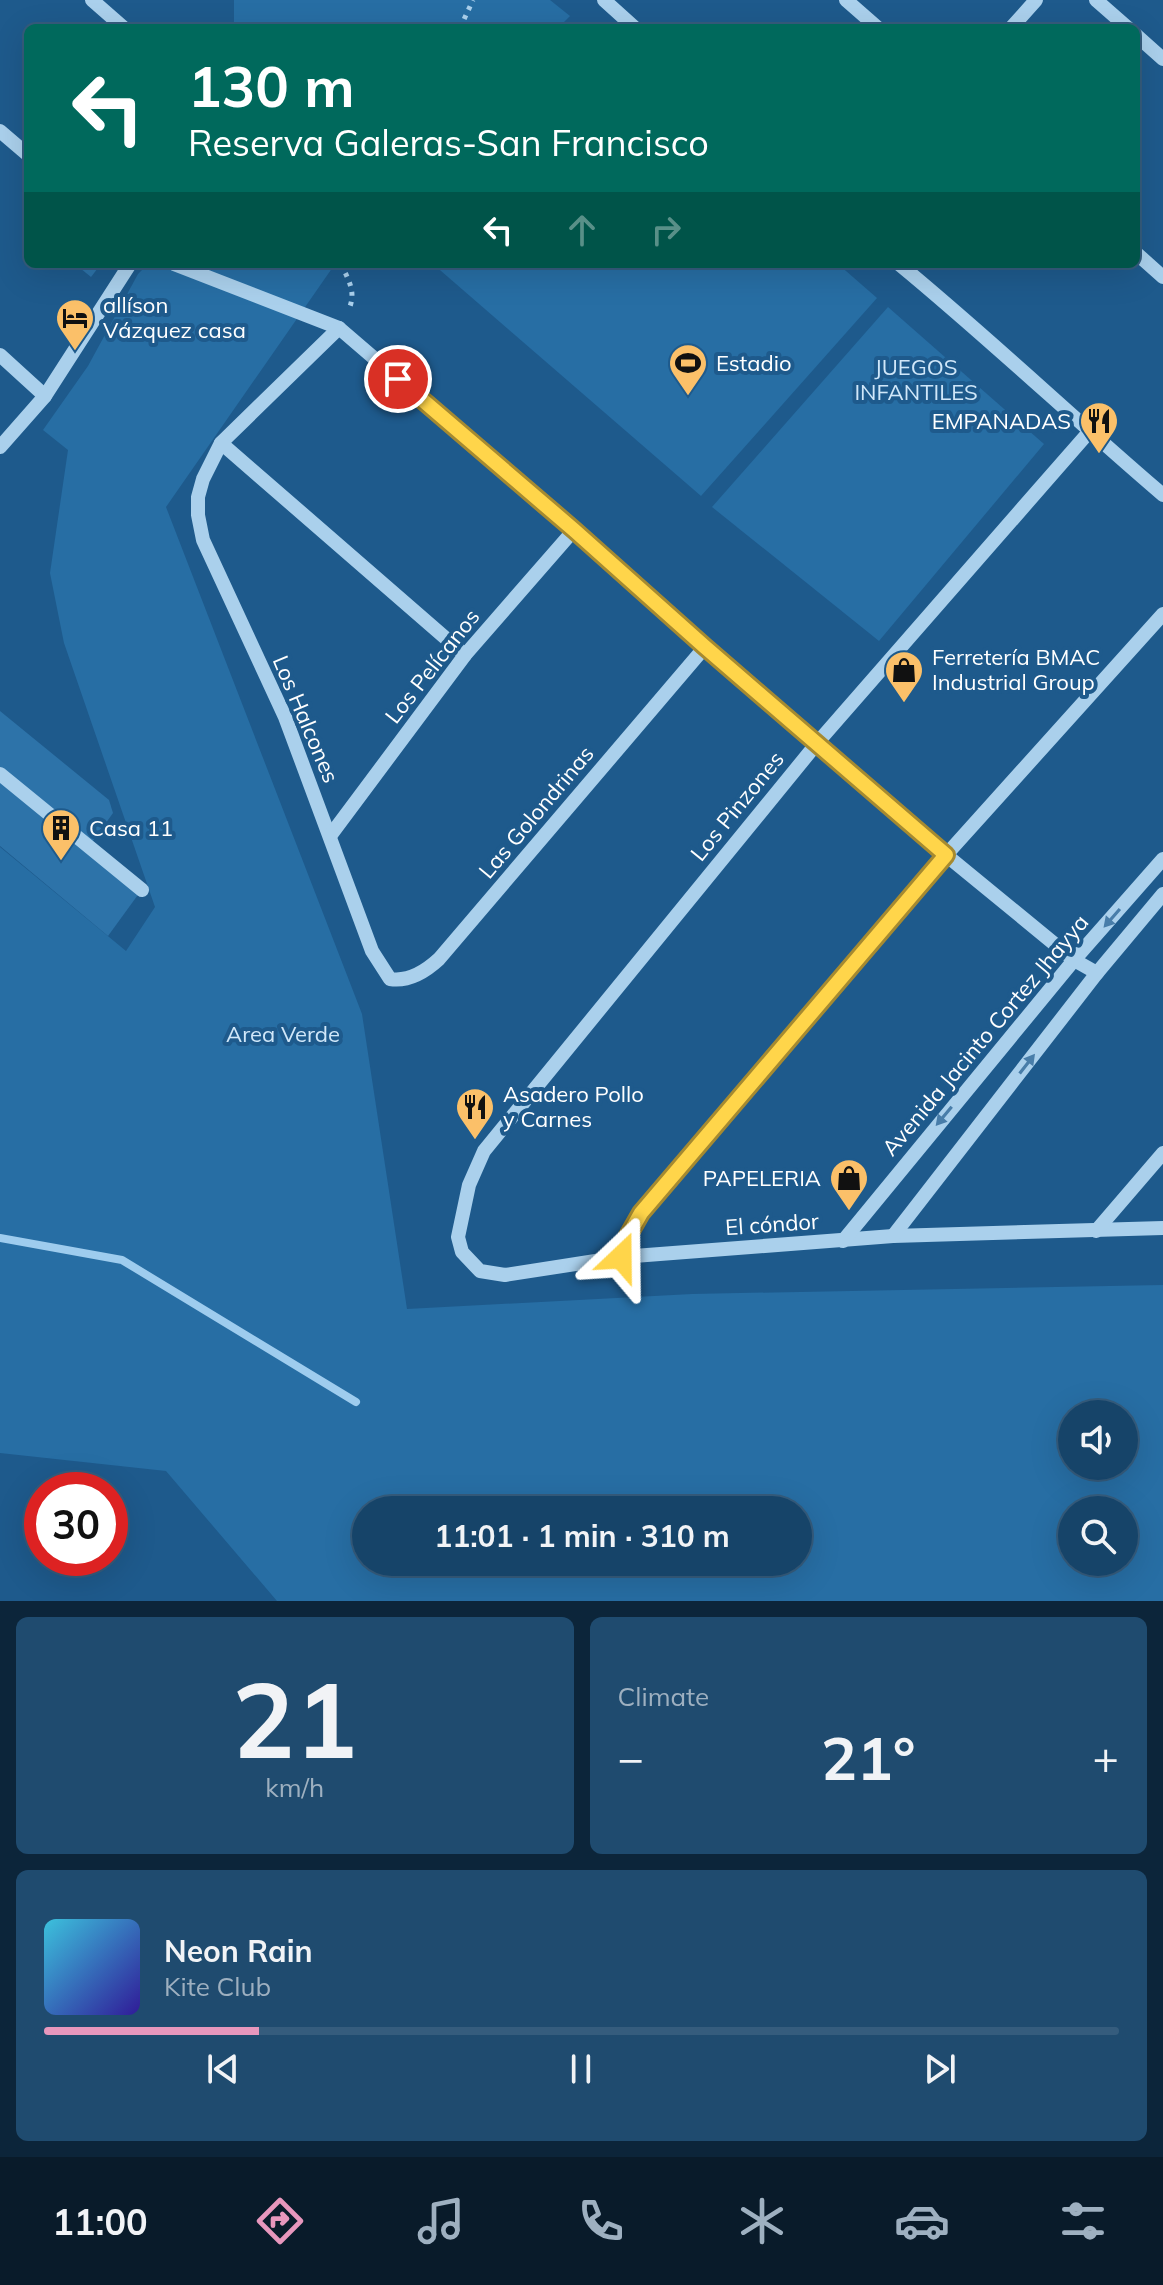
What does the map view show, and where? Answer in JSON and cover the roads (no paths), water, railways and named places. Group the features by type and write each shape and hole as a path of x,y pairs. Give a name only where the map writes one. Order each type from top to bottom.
{"street":[{"path":"92,0 119,24"},
{"path":"604,0 631,24"},
{"path":"846,0 873,24"},
{"path":"1015,24 1036,0"},
{"path":"1096,0 1123,24"},
{"path":"1140,39 1163,59"},
{"path":"0,131 24,152"},
{"path":"1140,257 1163,277"},
{"path":"0,447 45,396 127,268"},
{"path":"184,268 339,328 946,855 1074,960 1097,973"},
{"path":"904,268 1163,495"},
{"path":"339,328 221,443 465,655"},
{"path":"0,355 45,396"},
{"name":"Los Pinzones","path":"469,1185 484,1151 818,742 1089,432"},
{"name":"Los Halcones","path":"221,443 203,479 198,497 203,540 285,717 372,951 386,975"},
{"name":"Los Pelícanos","path":"330,836 465,655 574,530"},
{"path":"621,1257 624,1243 641,1213 946,855 1163,614"},
{"name":"Las Golondrinas","path":"386,975 390,979 406,979 421,973 439,959 705,647"},
{"path":"0,774 142,890"},
{"name":"Avenida Jacinto Cortez Jhayya","path":"843,1241 1074,960 1163,859"},
{"path":"893,1236 1097,973 1163,894"},
{"path":"1096,1231 1163,1153"},
{"name":"El cóndor","path":"469,1185 458,1237 462,1252 480,1271 505,1275 621,1257 893,1236 1163,1228"}],"waterway":[{"path":"0,1238 122,1260 356,1402"}],"place":[{"name":"allíson Vázquez casa","path":"75,352"},
{"name":"Estadio","path":"688,397"},
{"name":"EMPANADAS","path":"1099,455"},
{"name":"Ferretería BMAC Industrial Group","path":"904,704"},
{"name":"Casa 11","path":"61,862"},
{"name":"Asadero Pollo y Carnes","path":"475,1141"},
{"name":"PAPELERIA","path":"849,1212"}],"park label":[{"name":"JUEGOS INFANTILES","path":"916,380"},
{"name":"Area Verde","path":"283,1034"}]}
